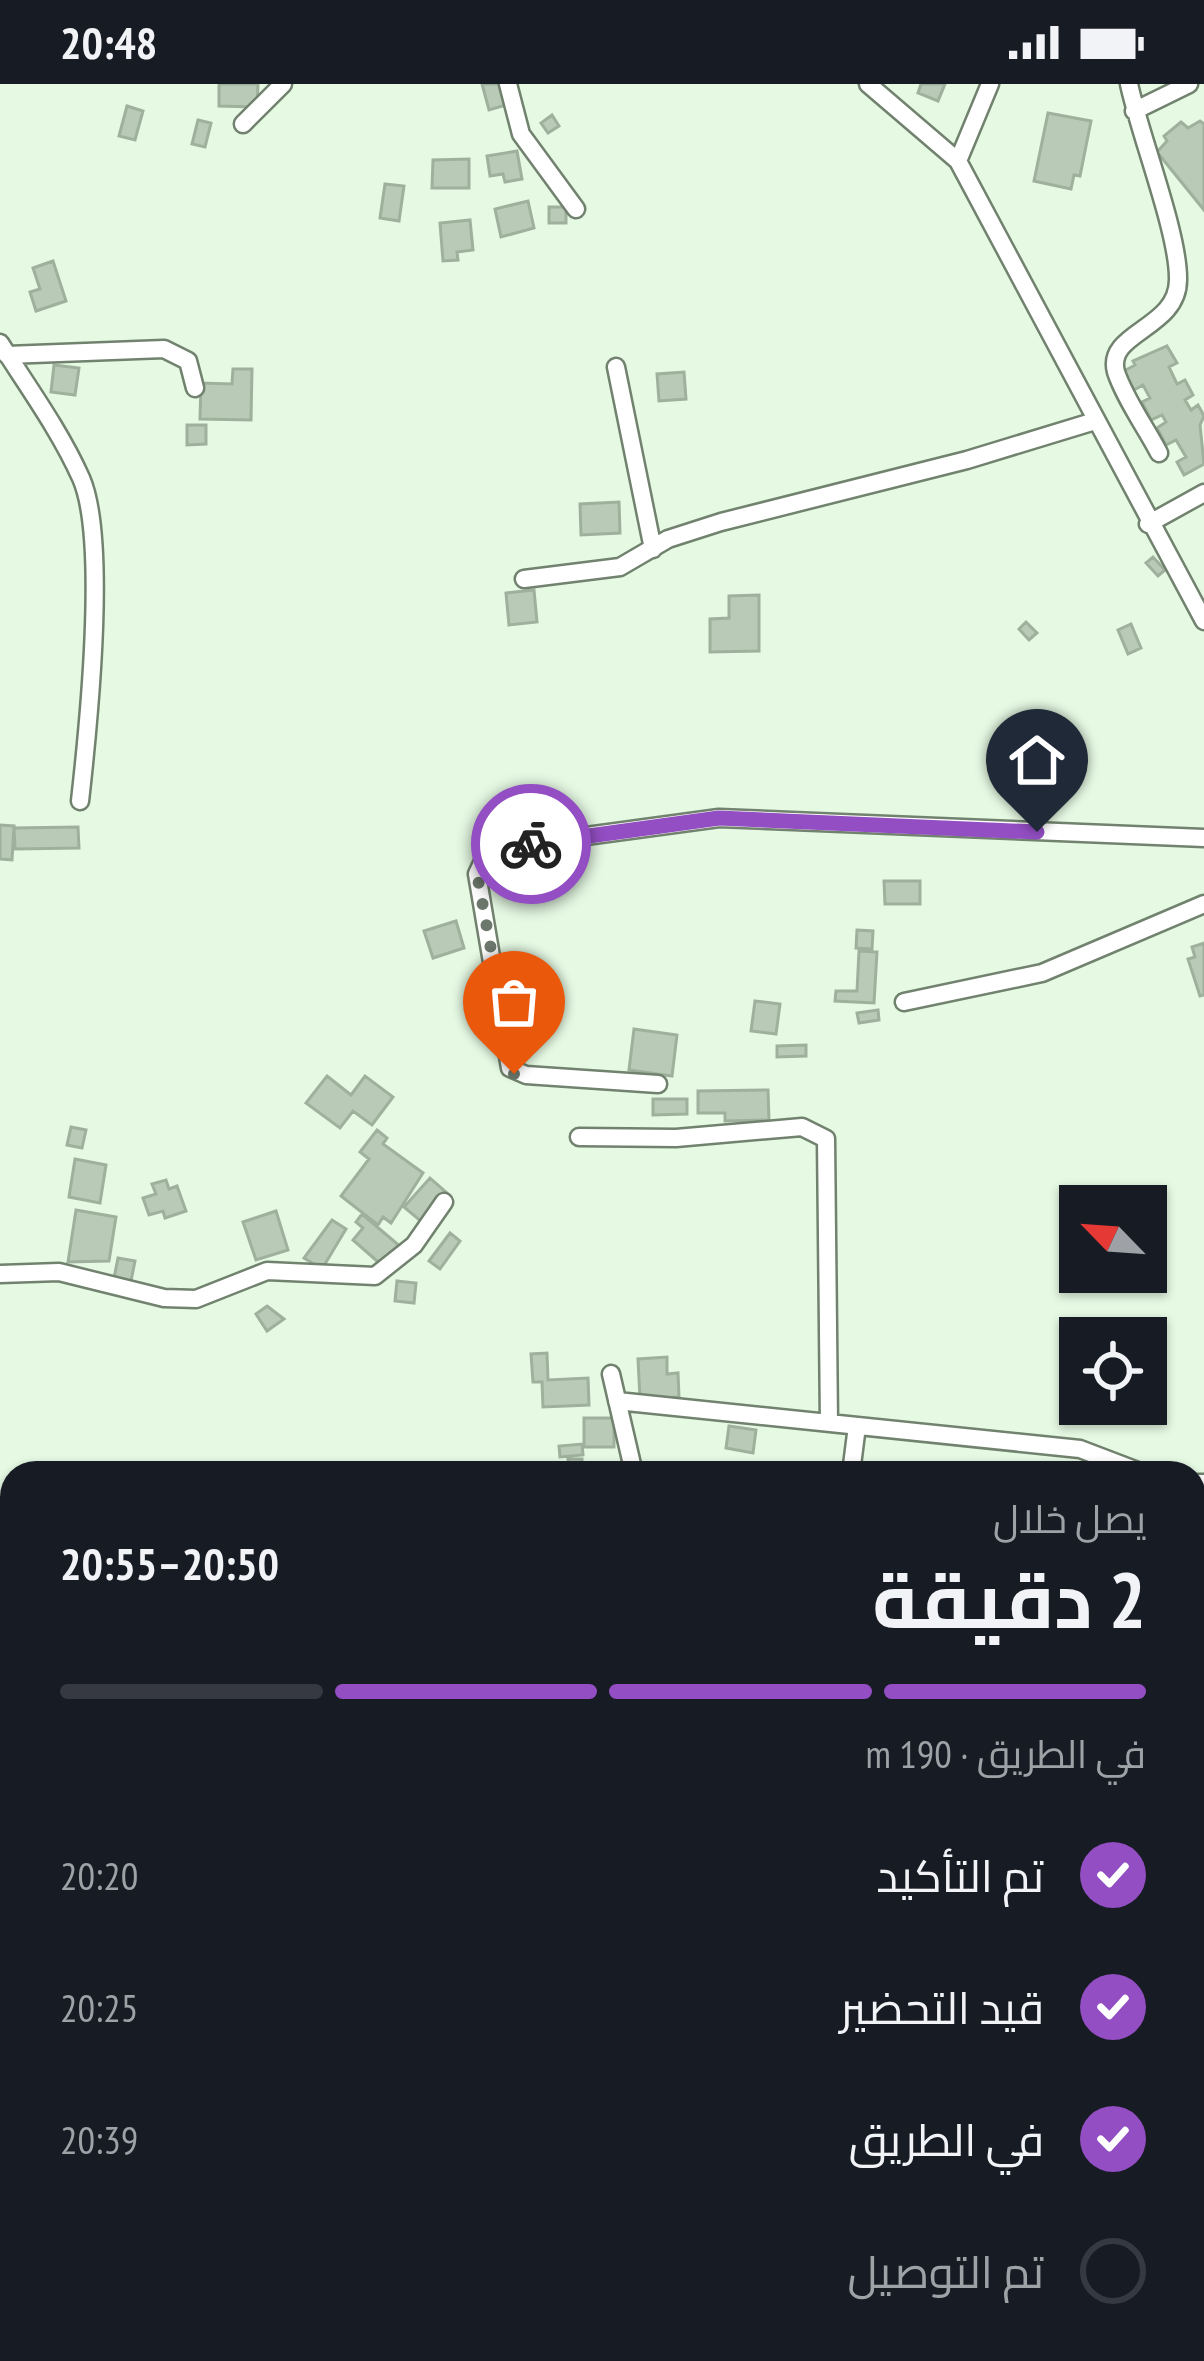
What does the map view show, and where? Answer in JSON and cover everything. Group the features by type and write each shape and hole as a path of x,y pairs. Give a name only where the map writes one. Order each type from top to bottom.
{"street":[{"path":"243,124 283,84"},
{"path":"508,84 521,134 576,209"},
{"path":"958,161 991,84"},
{"path":"1129,84 1179,277 1165,317 1122,344 1115,355 1116,371 1160,453"},
{"path":"1134,112 1189,84"},
{"path":"874,86 958,161 1148,524 1204,621"},
{"path":"4,349 164,349 188,361 195,388"},
{"path":"4,349 83,482 91,547 93,685 80,801"},
{"path":"616,367 653,549"},
{"path":"524,579 620,567 668,539 722,522 1095,421"},
{"path":"1148,524 1204,494"},
{"path":"658,1084 526,1075 510,1068 477,874 484,857 498,848 719,818 1204,838"},
{"path":"904,1002 1042,973 1204,904"},
{"path":"580,1137 676,1138 802,1127 826,1138 829,1423"},
{"path":"0,1274 59,1272 164,1298 196,1299 266,1271 375,1276 414,1245 444,1202"},
{"path":"611,1374 631,1461"},
{"path":"617,1401 1080,1449 1112,1461"},
{"path":"852,1461 856,1426"}],"building":[{"path":"219,84 258,84 257,107 219,106"},
{"path":"482,84 500,84 506,105 489,110"},
{"path":"921,84 945,84 938,101 918,93"},
{"path":"127,106 143,111 135,140 119,136"},
{"path":"1048,113 1091,121 1080,176 1074,175 1071,189 1034,181"},
{"path":"552,115 559,126 548,133 541,123"},
{"path":"198,120 211,123 205,147 192,144"},
{"path":"1200,121 1204,124 1204,210 1157,152 1167,141 1164,136 1181,122 1188,128"},
{"path":"517,151 522,179 505,182 503,174 490,176 487,156"},
{"path":"469,159 469,188 432,188 433,160"},
{"path":"385,184 404,186 399,221 380,218"},
{"path":"528,201 534,228 501,237 495,209"},
{"path":"549,207 566,207 566,223 549,223"},
{"path":"470,220 473,250 457,252 458,260 443,261 440,223"},
{"path":"53,261 66,301 36,311 30,292 40,289 33,268"},
{"path":"1167,346 1177,363 1169,367 1177,384 1185,380 1193,395 1185,400 1191,410 1198,405 1204,416 1200,425 1204,464 1184,475 1177,462 1186,457 1176,440 1166,445 1157,428 1166,422 1162,415 1151,420 1142,402 1150,398 1143,385 1134,390 1124,371 1135,365 1133,361"},
{"path":"54,365 79,368 75,395 51,392"},
{"path":"233,369 252,369 251,420 200,419 201,383 232,384"},
{"path":"684,372 686,399 659,401 657,374"},
{"path":"187,425 206,425 206,444 187,445"},
{"path":"619,502 620,533 581,535 580,504"},
{"path":"1153,557 1165,570 1158,576 1146,563"},
{"path":"534,590 537,622 509,625 506,593"},
{"path":"759,595 759,651 710,652 710,619 729,618 729,596"},
{"path":"1026,622 1037,633 1029,640 1019,629"},
{"path":"1131,624 1141,648 1128,654 1118,630"},
{"path":"0,825 14,826 12,860 0,859"},
{"path":"78,827 79,848 15,849 14,828"},
{"path":"884,881 920,881 920,904 885,904"},
{"path":"456,921 464,948 433,958 424,931"},
{"path":"857,930 873,931 872,949 856,948"},
{"path":"1204,943 1204,995 1200,996 1188,959 1195,957 1192,947"},
{"path":"859,951 877,952 874,1003 835,1001 836,991 857,991"},
{"path":"755,1001 780,1004 776,1034 751,1031"},
{"path":"878,1010 879,1020 859,1023 857,1013"},
{"path":"634,1029 677,1035 672,1076 629,1070"},
{"path":"806,1045 806,1056 777,1057 777,1046"},
{"path":"327,1076 351,1095 365,1076 393,1097 372,1125 353,1111 340,1128 306,1103"},
{"path":"768,1090 769,1120 725,1121 725,1113 698,1113 698,1091"},
{"path":"653,1099 687,1099 687,1114 653,1115"},
{"path":"71,1127 86,1130 82,1148 67,1145"},
{"path":"377,1130 387,1138 383,1144 423,1173 391,1223 383,1217 378,1225 341,1196 369,1159 360,1152"},
{"path":"75,1159 106,1165 100,1203 69,1197"},
{"path":"430,1178 448,1194 423,1223 404,1207"},
{"path":"166,1180 169,1189 177,1186 186,1211 165,1218 163,1211 149,1215 143,1198 156,1194 152,1184"},
{"path":"76,1210 116,1217 109,1261 68,1262"},
{"path":"276,1211 288,1250 256,1260 243,1222"},
{"path":"362,1214 402,1248 385,1268 353,1240 363,1228 356,1222"},
{"path":"332,1220 346,1229 322,1269 304,1258"},
{"path":"450,1233 460,1241 440,1269 429,1261"},
{"path":"118,1258 135,1261 131,1281 114,1278"},
{"path":"397,1281 416,1283 414,1303 395,1301"},
{"path":"267,1306 284,1319 267,1331 256,1314"},
{"path":"547,1353 548,1380 588,1378 589,1405 543,1407 542,1382 533,1382 531,1354"},
{"path":"667,1357 667,1374 678,1373 679,1397 640,1399 638,1359"},
{"path":"584,1418 614,1418 614,1447 584,1447"},
{"path":"729,1426 756,1430 753,1453 726,1448"},
{"path":"582,1444 583,1455 560,1457 559,1446"}],"way so far":[{"path":"514,1074 477,874 484,857 498,848 531,844"}],"route":[{"path":"531,844 719,818 1037,832"}]}
